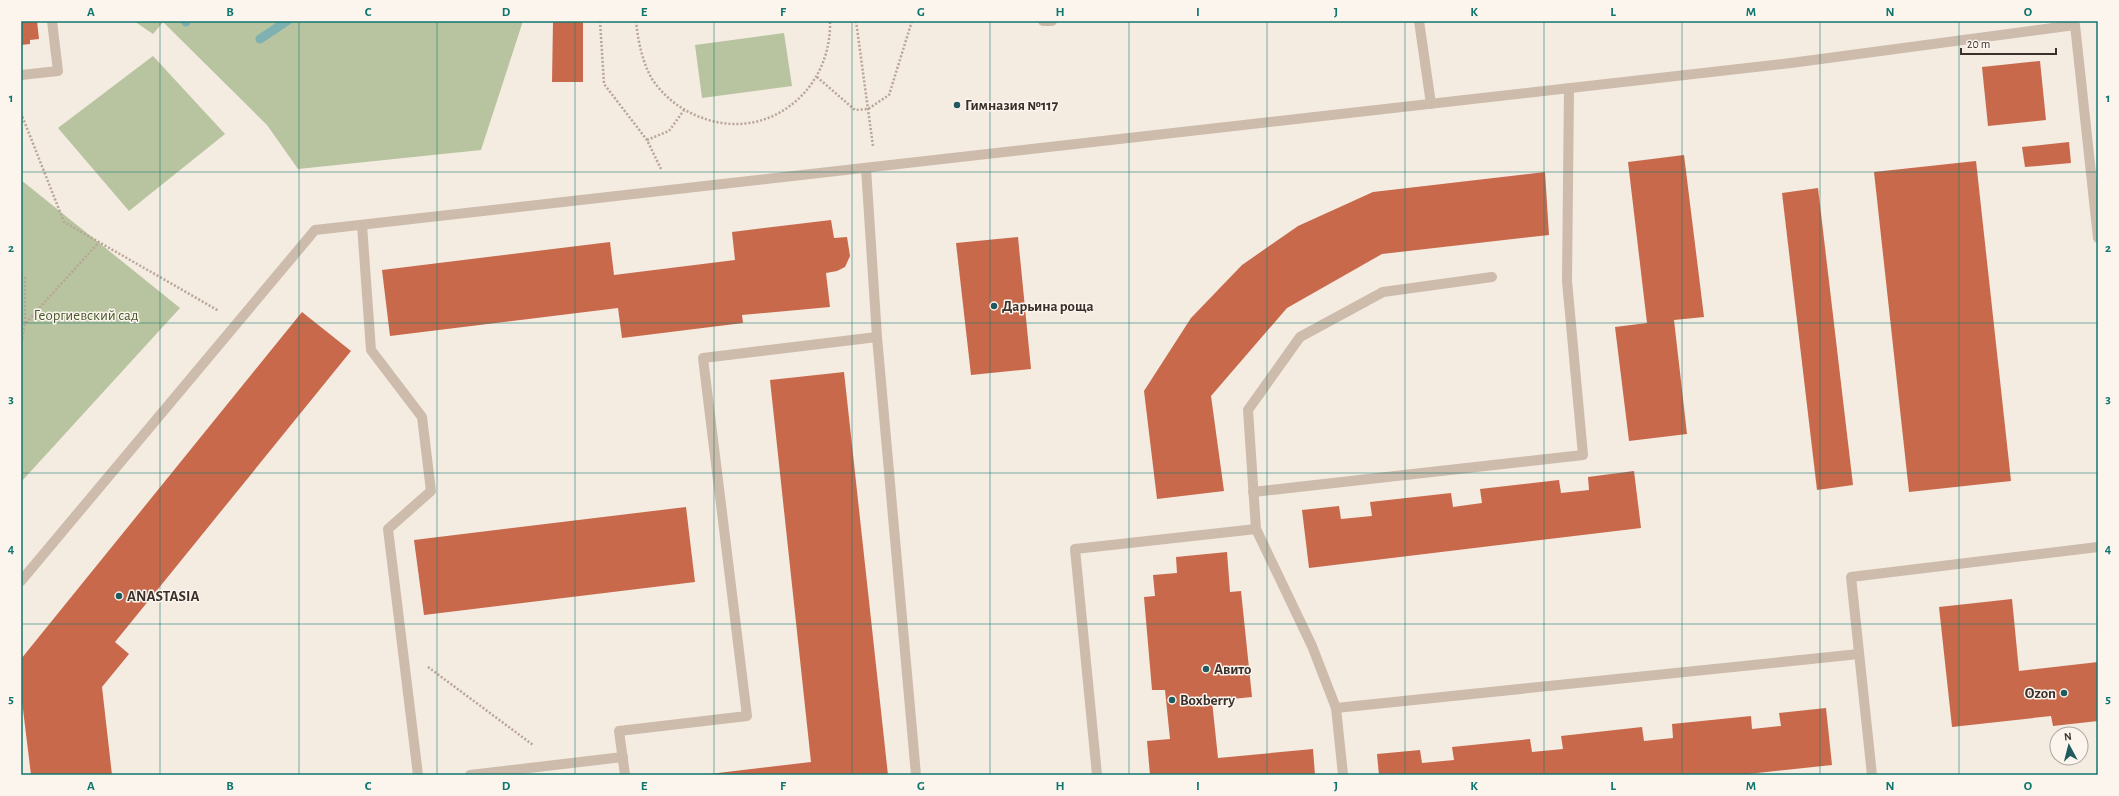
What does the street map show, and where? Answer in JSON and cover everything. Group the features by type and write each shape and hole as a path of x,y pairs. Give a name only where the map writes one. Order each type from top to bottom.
{"lane":[{"path":"21,75 58,71 52,21"},
{"path":"1043,21 1052,21"},
{"path":"1419,21 1431,104"},
{"path":"21,581 315,230 1792,63 2075,22 2098,238"},
{"path":"1254,492 1583,455 1567,281 1569,88"},
{"path":"866,168 877,337 916,775"},
{"path":"362,225 371,350 422,417 431,491 388,529 418,775"},
{"path":"1343,775 1336,708 1312,646 1256,529 1248,410 1300,337 1382,292 1492,277"},
{"path":"625,775 619,730 747,716 703,358 877,337"},
{"path":"1097,775 1075,549 1256,529"},
{"path":"1872,775 1850,577 2098,547"},
{"path":"1336,708 1858,654"},
{"path":"470,775 623,757"}],"path":[{"path":"600,21 604,84 647,140 664,175 667,190"},
{"path":"636,21 643,60 653,80 667,96 684,110 703,119 725,124 747,123 768,118 787,108 804,94 817,77 826,57 830,36 830,21"},
{"path":"856,21 874,154 866,168"},
{"path":"817,77 855,110 868,109 888,95 912,21"},
{"path":"647,140 669,131 684,110"},
{"path":"21,113 64,222 238,322"},
{"path":"25,324 99,242"},
{"path":"21,275 25,278 25,324 21,346"},
{"path":"403,649 559,764"}],"green space":[{"path":"134,21 523,21 481,150 298,169 267,125 163,22 153,34"},
{"path":"784,33 792,86 702,98 695,45"},
{"path":"153,56 225,134 129,211 58,128"},
{"name":"Георгиевский сад","path":"21,180 180,308 21,482"}],"building":[{"path":"21,21 37,21 39,39 30,40 30,44 21,45"},
{"path":"553,21 583,21 583,82 552,82"},
{"path":"2040,61 2046,120 1988,126 1982,67"},
{"path":"2069,142 2071,163 2025,167 2022,147"},
{"path":"1684,155 1704,317 1674,320 1687,434 1629,441 1615,327 1647,323 1628,162"},
{"path":"1976,161 2011,481 1909,492 1874,172"},
{"path":"1545,172 1549,235 1382,254 1287,308 1211,396 1224,491 1157,499 1144,391 1191,318 1242,265 1298,226 1373,192"},
{"path":"1818,188 1853,485 1817,490 1782,193"},
{"path":"831,220 834,238 847,237 850,256 845,267 837,271 826,273 830,307 742,315 743,323 622,338 618,308 390,336 382,270 610,242 614,275 735,260 732,232"},
{"name":"Дарьина роща","path":"1018,237 1031,369 971,375 956,243"},
{"path":"302,312 351,351 115,642 129,654 102,687 112,775 31,775 21,693 21,659"},
{"path":"844,372 888,775 701,775 811,762 770,380"},
{"path":"1634,471 1641,528 1309,568 1302,510 1339,506 1341,519 1372,516 1370,502 1451,493 1453,507 1482,503 1480,489 1559,480 1561,493 1589,490 1588,477"},
{"path":"686,507 695,582 424,615 414,540"},
{"path":"1227,552 1230,592 1241,591 1252,697 1212,701 1218,758 1313,749 1315,775 1150,775 1147,741 1170,739 1165,690 1152,690 1144,597 1155,596 1153,575 1177,573 1176,557"},
{"path":"2012,599 2019,671 2098,662 2098,721 2053,726 2051,716 1952,727 1939,607"},
{"path":"1826,708 1832,765 1739,775 1379,775 1377,754 1420,750 1422,763 1454,760 1452,747 1530,739 1532,752 1563,749 1561,736 1642,727 1644,741 1673,738 1672,724 1751,716 1752,729 1781,726 1779,713"}],"waterway":[{"path":"260,39 287,21"}],"place":[{"name":"Гимназия №117","path":"957,105"},
{"name":"Дарьина роща","path":"994,306"},
{"name":"ANASTASIA","path":"119,596"},
{"name":"Авито","path":"1206,669"},
{"name":"Ozon","path":"2064,693"},
{"name":"Boxberry","path":"1172,700"}]}
